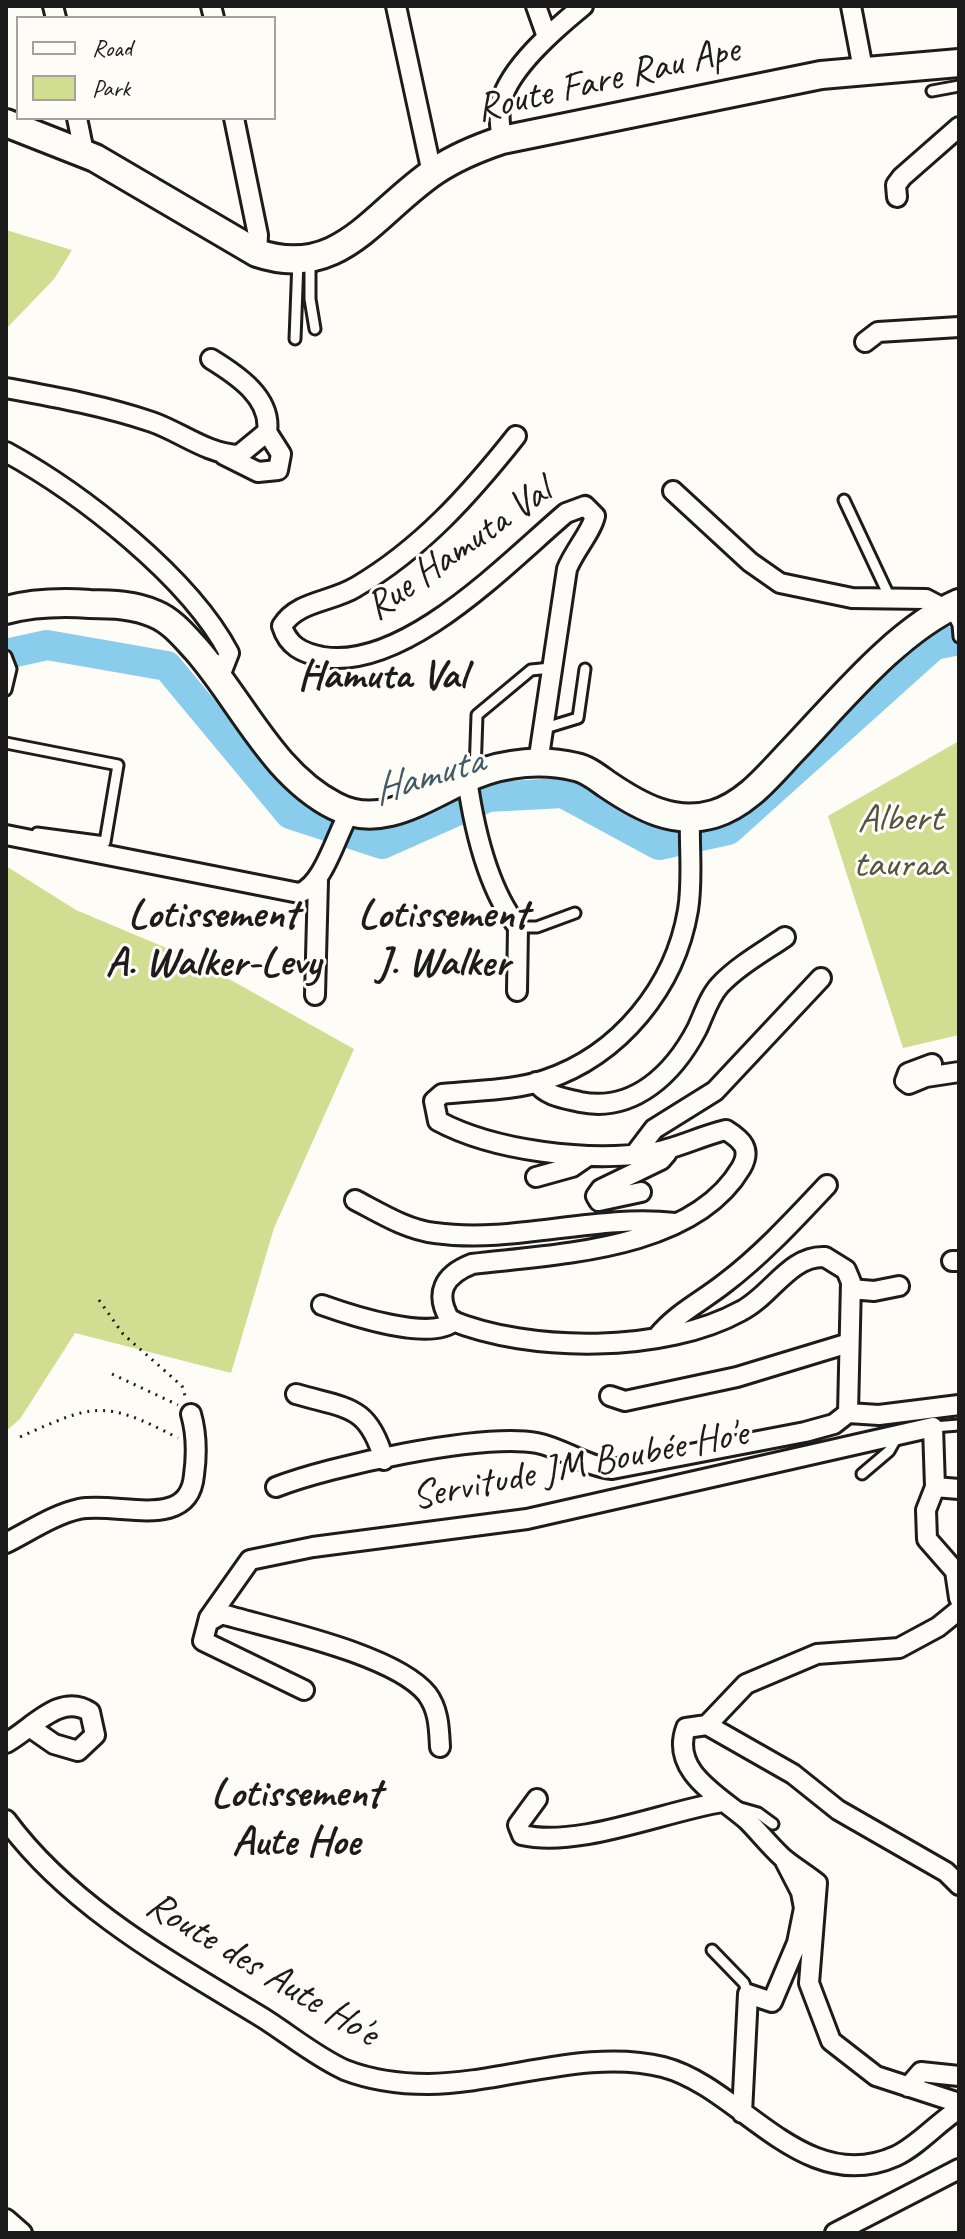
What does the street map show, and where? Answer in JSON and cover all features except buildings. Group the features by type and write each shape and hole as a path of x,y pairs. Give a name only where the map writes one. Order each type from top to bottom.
{"main road":[{"name":"Route Fare Rau Ape","path":"304,261 345,244 452,160 502,140 863,69 959,63"},
{"path":"6,123 84,152 138,180 257,253 304,261"},
{"path":"6,610 27,605 81,603 122,605 156,614 177,627 220,676 266,745 293,773 346,818 386,814 508,765 538,763 579,767 640,806 690,823 734,806 906,637 953,611"}],"street":[{"path":"396,6 432,173"},
{"path":"536,6 549,35"},
{"path":"502,140 500,104 506,88 549,35 583,6"},
{"path":"851,6 863,69"},
{"path":"77,120 84,152"},
{"path":"234,120 258,235 257,253"},
{"path":"897,197 896,185 902,177 959,127"},
{"path":"865,342 878,332 959,327"},
{"path":"6,388 76,401 154,423 258,472 278,470 281,454 267,432 264,406 233,372 211,359"},
{"path":"224,455 247,451 267,432"},
{"name":"Rue Hamuta Val","path":"516,436 449,516 415,546 354,589 289,615 282,626 286,640 315,655 331,658 371,654 436,619 566,513 585,506 595,516 593,524 576,546 567,569 538,763"},
{"path":"6,452 111,523 203,613 229,653 220,676"},
{"path":"673,491 750,562 780,583 830,596 926,599 953,611"},
{"path":"470,781 472,814 506,911 518,927 517,991"},
{"path":"315,995 318,881 346,818"},
{"path":"690,823 688,909 681,941 669,974 650,1003 601,1050 571,1069 536,1082 442,1094 434,1101 434,1111 438,1121 479,1137 588,1156 635,1154 672,1148 726,1130 741,1139 746,1147 746,1160 721,1192 675,1223 643,1239 615,1247 472,1264 456,1270 446,1280 440,1295 442,1307 454,1321 473,1329 538,1342 574,1344 658,1336 693,1330 742,1311 801,1261 814,1256 838,1262 846,1270 851,1289 848,1413"},
{"path":"6,835 281,892 310,890 318,881"},
{"path":"536,1082 541,1089 558,1097 586,1103 627,1099 649,1089 670,1069 687,1045 718,987 785,937"},
{"path":"635,1154 654,1129 715,1091 821,978"},
{"path":"932,1064 908,1073 905,1081 909,1084 959,1072"},
{"path":"641,1192 599,1201 596,1196 601,1189 661,1160 672,1148"},
{"path":"536,1177 572,1167 588,1156"},
{"path":"658,1336 675,1315 726,1283 752,1260 827,1185"},
{"path":"355,1200 406,1226 432,1233 507,1233 601,1221 675,1223"},
{"path":"851,1289 874,1291 899,1286"},
{"path":"322,1305 425,1331 446,1328 454,1321"},
{"path":"610,1396 625,1401 737,1377 849,1343"},
{"path":"296,1394 354,1411 367,1420 384,1460"},
{"path":"276,1487 301,1478 384,1460 471,1445 517,1442 538,1443 598,1467 612,1469 805,1432 834,1424 848,1413 879,1415 959,1405"},
{"path":"6,1543 79,1509 178,1506 188,1500 193,1489 196,1464 197,1432 191,1414"},
{"path":"933,1427 935,1487 926,1510 927,1539 955,1571 959,1598"},
{"name":"Servitude JM Boubée Ho'e","path":"205,1632 250,1560 313,1547 527,1519 933,1427"},
{"path":"935,1487 959,1489"},
{"path":"707,1725 746,1684 817,1654 899,1648 938,1627 959,1610"},
{"path":"304,1690 205,1632 222,1614 384,1664 427,1694 436,1709 440,1747"},
{"path":"6,1743 72,1701 90,1712 98,1732 88,1745 73,1755 31,1728"},
{"path":"959,1885 946,1872 838,1810 793,1774 707,1725 686,1728 684,1752 702,1784 764,1836 784,1859 817,1883 809,1983 831,2041 876,2076 959,2103"},
{"path":"537,1799 518,1825 522,1835 543,1840 572,1837 722,1802"},
{"name":"Route des Aute Ho'e","path":"6,1820 44,1867 89,1906 344,2069 397,2083 427,2084 600,2063 643,2064 686,2076 799,2151 855,2163 896,2156 959,2109"},
{"path":"742,2113 748,1994 772,2002 802,1924 801,1892 784,1859"},
{"path":"908,2087 921,2072 959,2076"},
{"path":"835,2233 959,2169"},
{"path":"6,2219 22,2233"}],"lane":[{"path":"545,6 549,35"},
{"path":"932,91 959,86"},
{"path":"304,261 315,329"},
{"path":"295,339 304,261"},
{"path":"844,500 890,598"},
{"path":"953,611 959,637"},
{"path":"6,656 11,669 6,690"},
{"path":"470,781 477,715 531,670 551,668"},
{"path":"542,729 578,718 585,669"},
{"path":"6,743 118,765 105,842 6,828"},
{"path":"518,927 537,927 575,913"},
{"path":"933,1427 959,1425"},
{"path":"862,1474 889,1451 899,1434"},
{"path":"722,1802 758,1813 773,1824"},
{"path":"712,1950 744,1983 748,1994"}],"path":[{"path":"99,1300 123,1334 182,1386 191,1414"},
{"path":"112,1374 191,1414"},
{"path":"20,1437 75,1413 108,1409 177,1437 196,1464"}],"green space":[{"path":"6,230 72,250 54,279 6,329"},
{"name":"Albert tauraa","path":"959,741 959,1035 903,1048 828,816"},
{"path":"6,866 76,910 195,960 354,1049 274,1228 231,1373 75,1333 20,1419 6,1431"}],"waterway":[{"name":"Hamuta","path":"6,654 47,645 167,666 290,814 382,844 488,797 563,793 659,845 728,830 934,645 959,640"}],"district":[{"name":"Hamuta Val","path":"382,677"},
{"name":"Lotissement A. Walker-Levy","path":"213,940"},
{"name":"Lotissement J. Walker","path":"443,940"},
{"name":"Lotissement Aute Hoe","path":"296,1819"}]}
